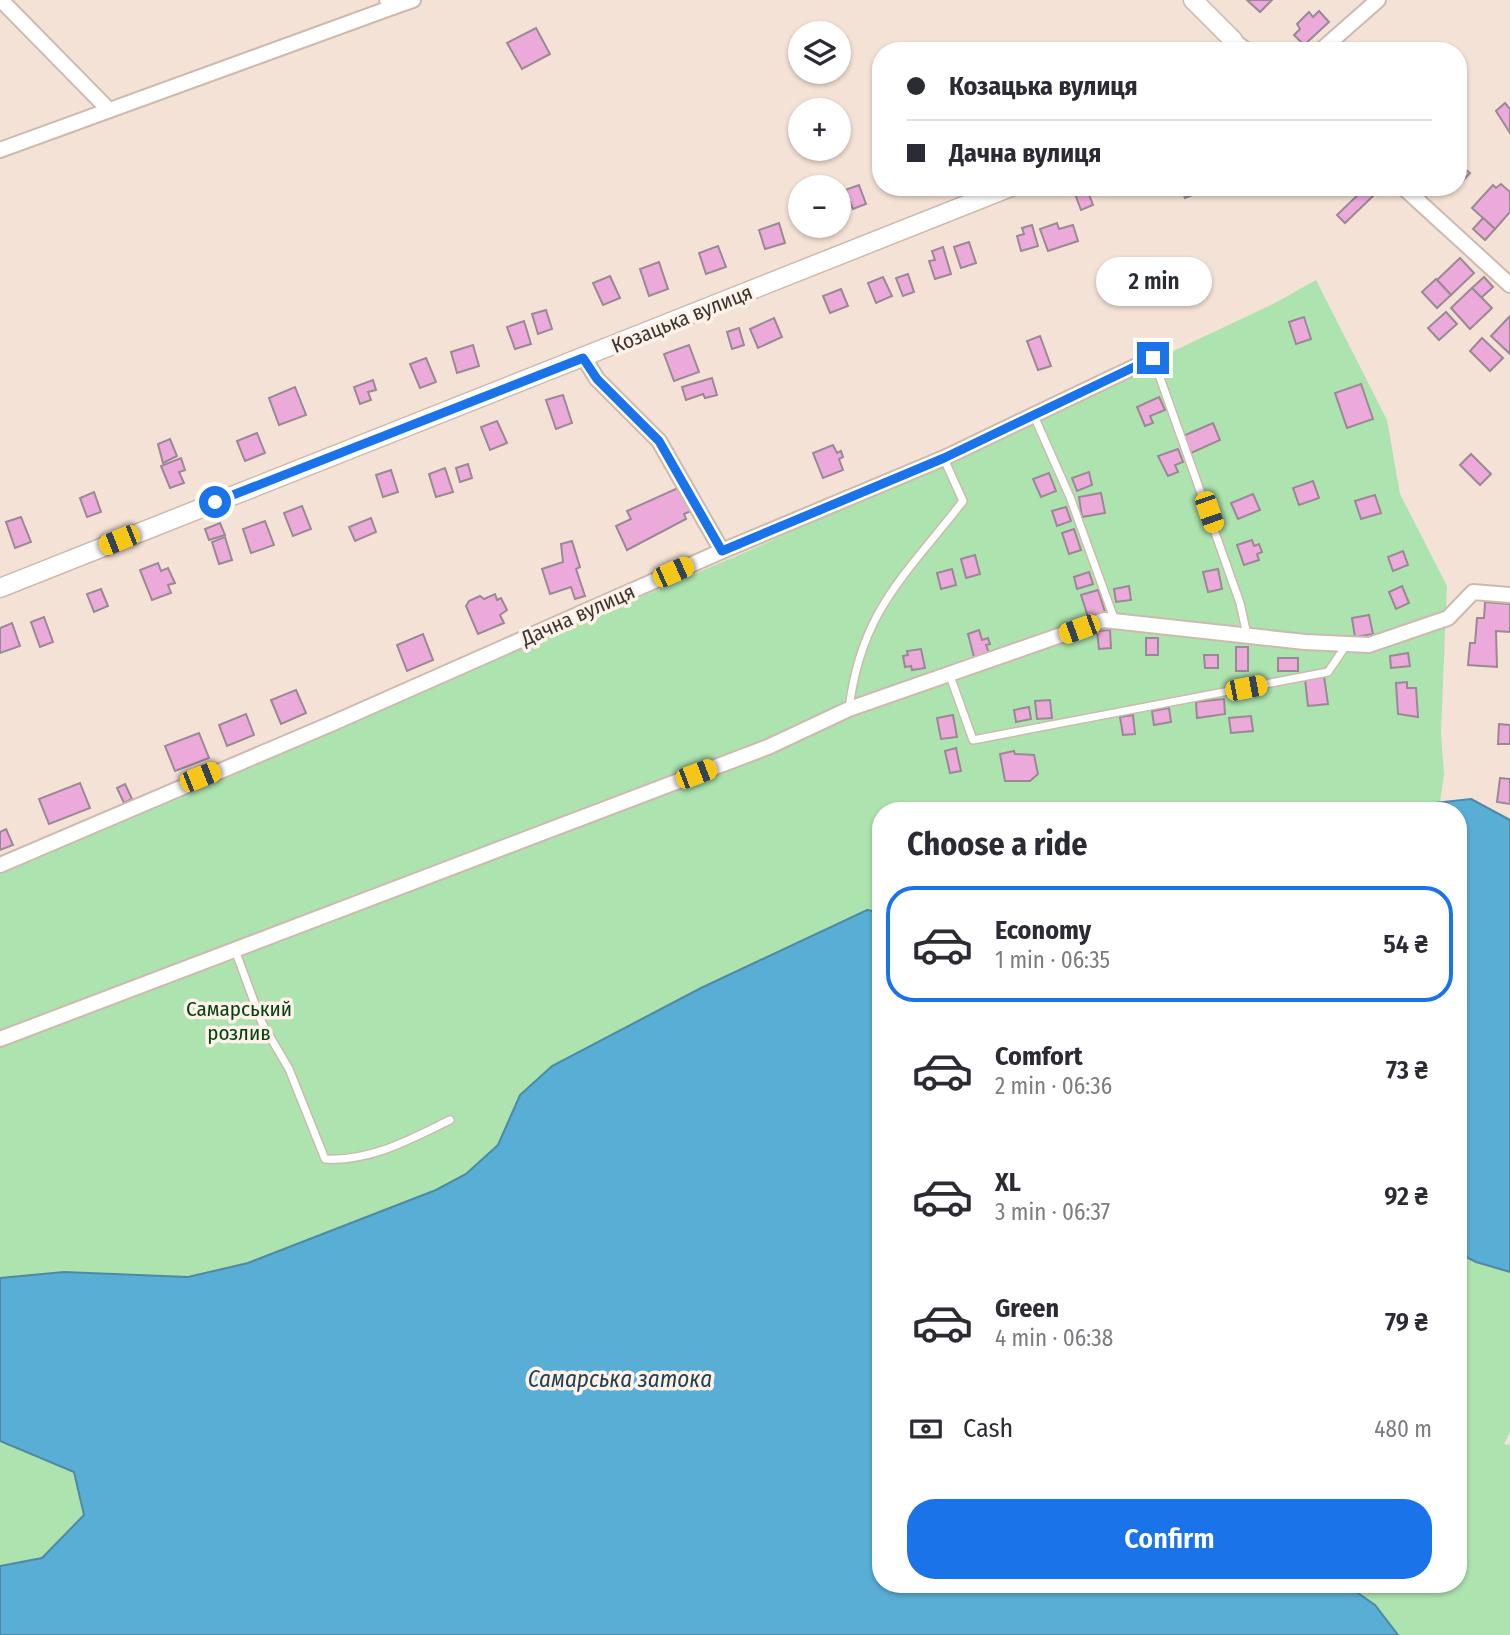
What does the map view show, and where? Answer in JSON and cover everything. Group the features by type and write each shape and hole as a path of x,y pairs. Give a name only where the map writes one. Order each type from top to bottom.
{"street":[{"path":"1,0 109,110"},
{"path":"0,150 390,3 413,0"},
{"path":"1193,0 1232,42"},
{"path":"1330,42 1378,0"},
{"name":"Козацька вулиця","path":"0,588 988,196"},
{"path":"1414,196 1510,285"},
{"path":"583,358 597,379 659,441 722,551"},
{"name":"Дачна вулиця","path":"0,865 332,723 722,551 944,458 1153,358"},
{"path":"0,1038 768,747 849,709 950,676 1104,620 1369,645 1448,618 1473,592 1510,595"}],"lane":[{"path":"1153,358 1236,590 1247,635"},
{"path":"1034,416 1070,497 1115,621"},
{"path":"849,709 853,676 868,629 893,586 963,501 944,458"},
{"path":"950,676 973,740 1328,672 1347,644"},
{"path":"235,950 262,1023 289,1069 325,1159 339,1160 390,1149 450,1120"}],"green space":[{"name":"Самарський розлив","path":"1316,280 1387,420 1400,494 1447,586 1441,732 1444,775 1440,802 872,802 872,911 867,910 701,988 552,1066 520,1095 498,1145 466,1174 436,1190 248,1263 188,1277 64,1272 0,1278 0,870 760,546 1273,304"},
{"path":"1467,1258 1510,1272 1510,1432 1504,1444 1510,1445 1510,1635 1398,1635 1375,1605 1358,1593 1467,1593"},
{"path":"0,1441 74,1472 84,1516 42,1558 0,1566"}],"water":[{"path":"1471,799 1510,820 1510,1272 1467,1258 1467,802 1443,802"},
{"name":"Самарська затока","path":"867,910 872,911 872,1593 1358,1593 1375,1605 1398,1635 0,1635 0,1566 42,1558 84,1515 74,1472 0,1441 0,1278 64,1272 188,1277 248,1263 436,1190 466,1174 498,1145 520,1095 552,1066 701,988"}],"building":[{"path":"1247,0 1272,0 1260,12"},
{"path":"1319,11 1329,22 1307,42 1301,42 1294,35 1300,29 1297,24 1309,12 1313,17"},
{"path":"536,28 550,54 522,69 507,43"},
{"path":"1505,103 1510,109 1510,133 1496,111"},
{"path":"1501,184 1510,192 1510,212 1495,229 1472,208 1493,185 1496,188"},
{"path":"859,185 866,204 853,209 851,188"},
{"path":"1076,196 1090,196 1093,205 1081,210"},
{"path":"1357,196 1373,196 1345,223 1337,215"},
{"path":"1483,218 1495,229 1485,240 1473,229"},
{"path":"779,223 785,243 765,249 759,230"},
{"path":"1057,223 1059,229 1073,225 1078,241 1048,251 1040,229"},
{"path":"1032,225 1038,246 1021,251 1017,236 1024,234 1022,228"},
{"path":"969,242 976,263 961,268 954,247"},
{"path":"718,246 726,267 706,274 699,253"},
{"path":"943,247 951,274 935,279 929,261 935,260 932,251"},
{"path":"1460,258 1474,273 1451,295 1437,280"},
{"path":"659,262 668,289 649,296 640,269"},
{"path":"908,274 914,292 903,296 896,278"},
{"path":"610,276 620,298 603,305 593,283"},
{"path":"883,277 892,296 876,303 868,283"},
{"path":"1484,277 1493,287 1481,298 1472,288"},
{"path":"1436,279 1451,295 1437,308 1422,292"},
{"path":"1472,288 1492,308 1470,329 1451,308"},
{"path":"841,289 848,306 830,313 823,296"},
{"path":"546,310 552,329 538,334 532,314"},
{"path":"1446,312 1457,324 1439,340 1428,328"},
{"path":"1510,316 1510,354 1491,336"},
{"path":"1304,317 1311,339 1296,344 1289,322"},
{"path":"774,318 782,337 758,348 750,329"},
{"path":"524,321 531,344 515,349 507,327"},
{"path":"739,328 744,345 732,349 727,332"},
{"path":"1040,336 1051,366 1038,370 1027,341"},
{"path":"1482,338 1503,358 1490,371 1470,351"},
{"path":"473,345 479,366 457,373 451,352"},
{"path":"689,345 699,372 674,381 664,354"},
{"path":"426,358 436,382 420,388 410,364"},
{"path":"712,378 717,395 705,398 703,394 686,400 682,387"},
{"path":"373,380 376,390 368,392 371,400 360,404 354,387"},
{"path":"1361,384 1373,419 1347,428 1335,393"},
{"path":"295,387 306,415 279,425 269,398"},
{"path":"563,395 572,423 556,429 546,400"},
{"path":"1159,397 1165,410 1150,416 1153,423 1145,426 1137,407"},
{"path":"497,421 507,443 490,450 481,427"},
{"path":"1213,423 1220,440 1191,453 1183,436"},
{"path":"257,433 265,453 245,461 237,441"},
{"path":"170,439 177,456 163,463 158,444"},
{"path":"833,445 837,453 841,451 843,457 839,459 843,470 823,478 813,453"},
{"path":"1178,449 1183,462 1175,465 1178,472 1168,476 1158,456"},
{"path":"1471,454 1491,474 1480,485 1460,465"},
{"path":"181,458 185,470 179,472 184,483 170,488 161,466"},
{"path":"468,464 472,478 460,482 456,468"},
{"path":"445,468 453,492 436,497 429,474"},
{"path":"391,470 398,492 383,497 376,475"},
{"path":"1089,472 1092,485 1077,491 1072,478"},
{"path":"1049,473 1056,491 1041,497 1033,479"},
{"path":"1313,481 1319,498 1299,505 1293,488"},
{"path":"680,487 691,511 684,514 686,519 627,550 616,526 631,519 627,511"},
{"path":"94,492 101,512 87,517 80,498"},
{"path":"1101,493 1105,513 1082,517 1079,497"},
{"path":"1253,494 1260,510 1238,519 1231,503"},
{"path":"1375,495 1381,513 1361,519 1355,501"},
{"path":"302,506 311,529 293,536 284,513"},
{"path":"1066,507 1071,521 1057,526 1052,511"},
{"path":"21,517 31,542 15,548 6,522"},
{"path":"371,518 376,532 355,541 349,527"},
{"path":"265,521 274,545 251,553 243,529"},
{"path":"220,523 225,535 209,540 205,529"},
{"path":"1074,529 1081,550 1069,554 1062,533"},
{"path":"225,537 232,560 219,564 212,542"},
{"path":"1252,540 1254,546 1259,544 1262,552 1257,554 1259,560 1244,565 1237,545"},
{"path":"572,541 580,567 576,569 585,596 575,599 571,587 550,594 542,569 563,562 561,544"},
{"path":"1403,551 1408,565 1393,571 1388,557"},
{"path":"975,555 980,574 966,578 961,559"},
{"path":"158,563 161,571 168,568 175,583 168,585 171,593 152,600 140,570"},
{"path":"952,569 956,585 941,589 937,573"},
{"path":"1218,569 1222,589 1208,592 1203,572"},
{"path":"1089,572 1093,584 1077,589 1074,577"},
{"path":"1129,586 1131,600 1116,602 1114,589"},
{"path":"1402,586 1409,603 1396,609 1389,592"},
{"path":"101,589 108,606 94,612 87,594"},
{"path":"1098,590 1105,612 1088,617 1081,595"},
{"path":"495,594 497,600 501,598 507,610 500,615 504,623 478,634 466,606 469,601 480,596 484,599"},
{"path":"1485,602 1510,604 1510,632 1496,631 1497,667 1468,665 1470,643 1475,643 1477,618 1484,618"},
{"path":"1369,615 1373,634 1355,637 1352,618"},
{"path":"44,617 53,642 40,647 31,622"},
{"path":"12,623 20,646 0,653 0,628"},
{"path":"979,630 982,640 988,638 990,644 986,645 990,656 975,661 968,634"},
{"path":"1110,630 1111,648 1099,649 1097,631"},
{"path":"423,634 433,660 407,671 397,645"},
{"path":"1146,638 1158,638 1158,655 1146,655"},
{"path":"1236,647 1248,647 1248,671 1236,671"},
{"path":"921,649 925,668 912,670 911,666 905,667 903,656 908,655 907,651"},
{"path":"1408,653 1410,666 1391,668 1390,656"},
{"path":"1204,655 1218,655 1218,668 1205,668"},
{"path":"1278,658 1298,658 1298,671 1278,671"},
{"path":"1324,676 1328,704 1308,706 1305,679"},
{"path":"1407,682 1407,688 1416,688 1418,717 1398,714 1396,683"},
{"path":"296,690 306,713 281,724 271,700"},
{"path":"1224,699 1225,714 1197,718 1196,702"},
{"path":"1050,700 1052,718 1037,719 1035,701"},
{"path":"1029,707 1031,719 1016,722 1014,710"},
{"path":"1169,708 1171,722 1154,725 1152,711"},
{"path":"246,714 254,735 227,746 219,725"},
{"path":"953,715 957,737 941,739 937,718"},
{"path":"1133,715 1135,734 1123,735 1120,717"},
{"path":"1251,716 1253,731 1231,733 1229,718"},
{"path":"1499,724 1510,725 1510,744 1498,744"},
{"path":"199,733 209,758 175,771 165,746"},
{"path":"956,748 961,771 950,773 945,751"},
{"path":"1014,751 1015,754 1034,755 1038,774 1030,781 1005,781 1000,754"},
{"path":"1500,778 1510,779 1510,804 1497,802"},
{"path":"80,783 90,808 49,824 39,799"},
{"path":"125,784 132,799 124,803 117,788"},
{"path":"6,829 13,845 0,850 0,832"}],"route":[{"path":"215,502 583,358 597,379 659,441 722,551 944,458 1153,358"}]}
